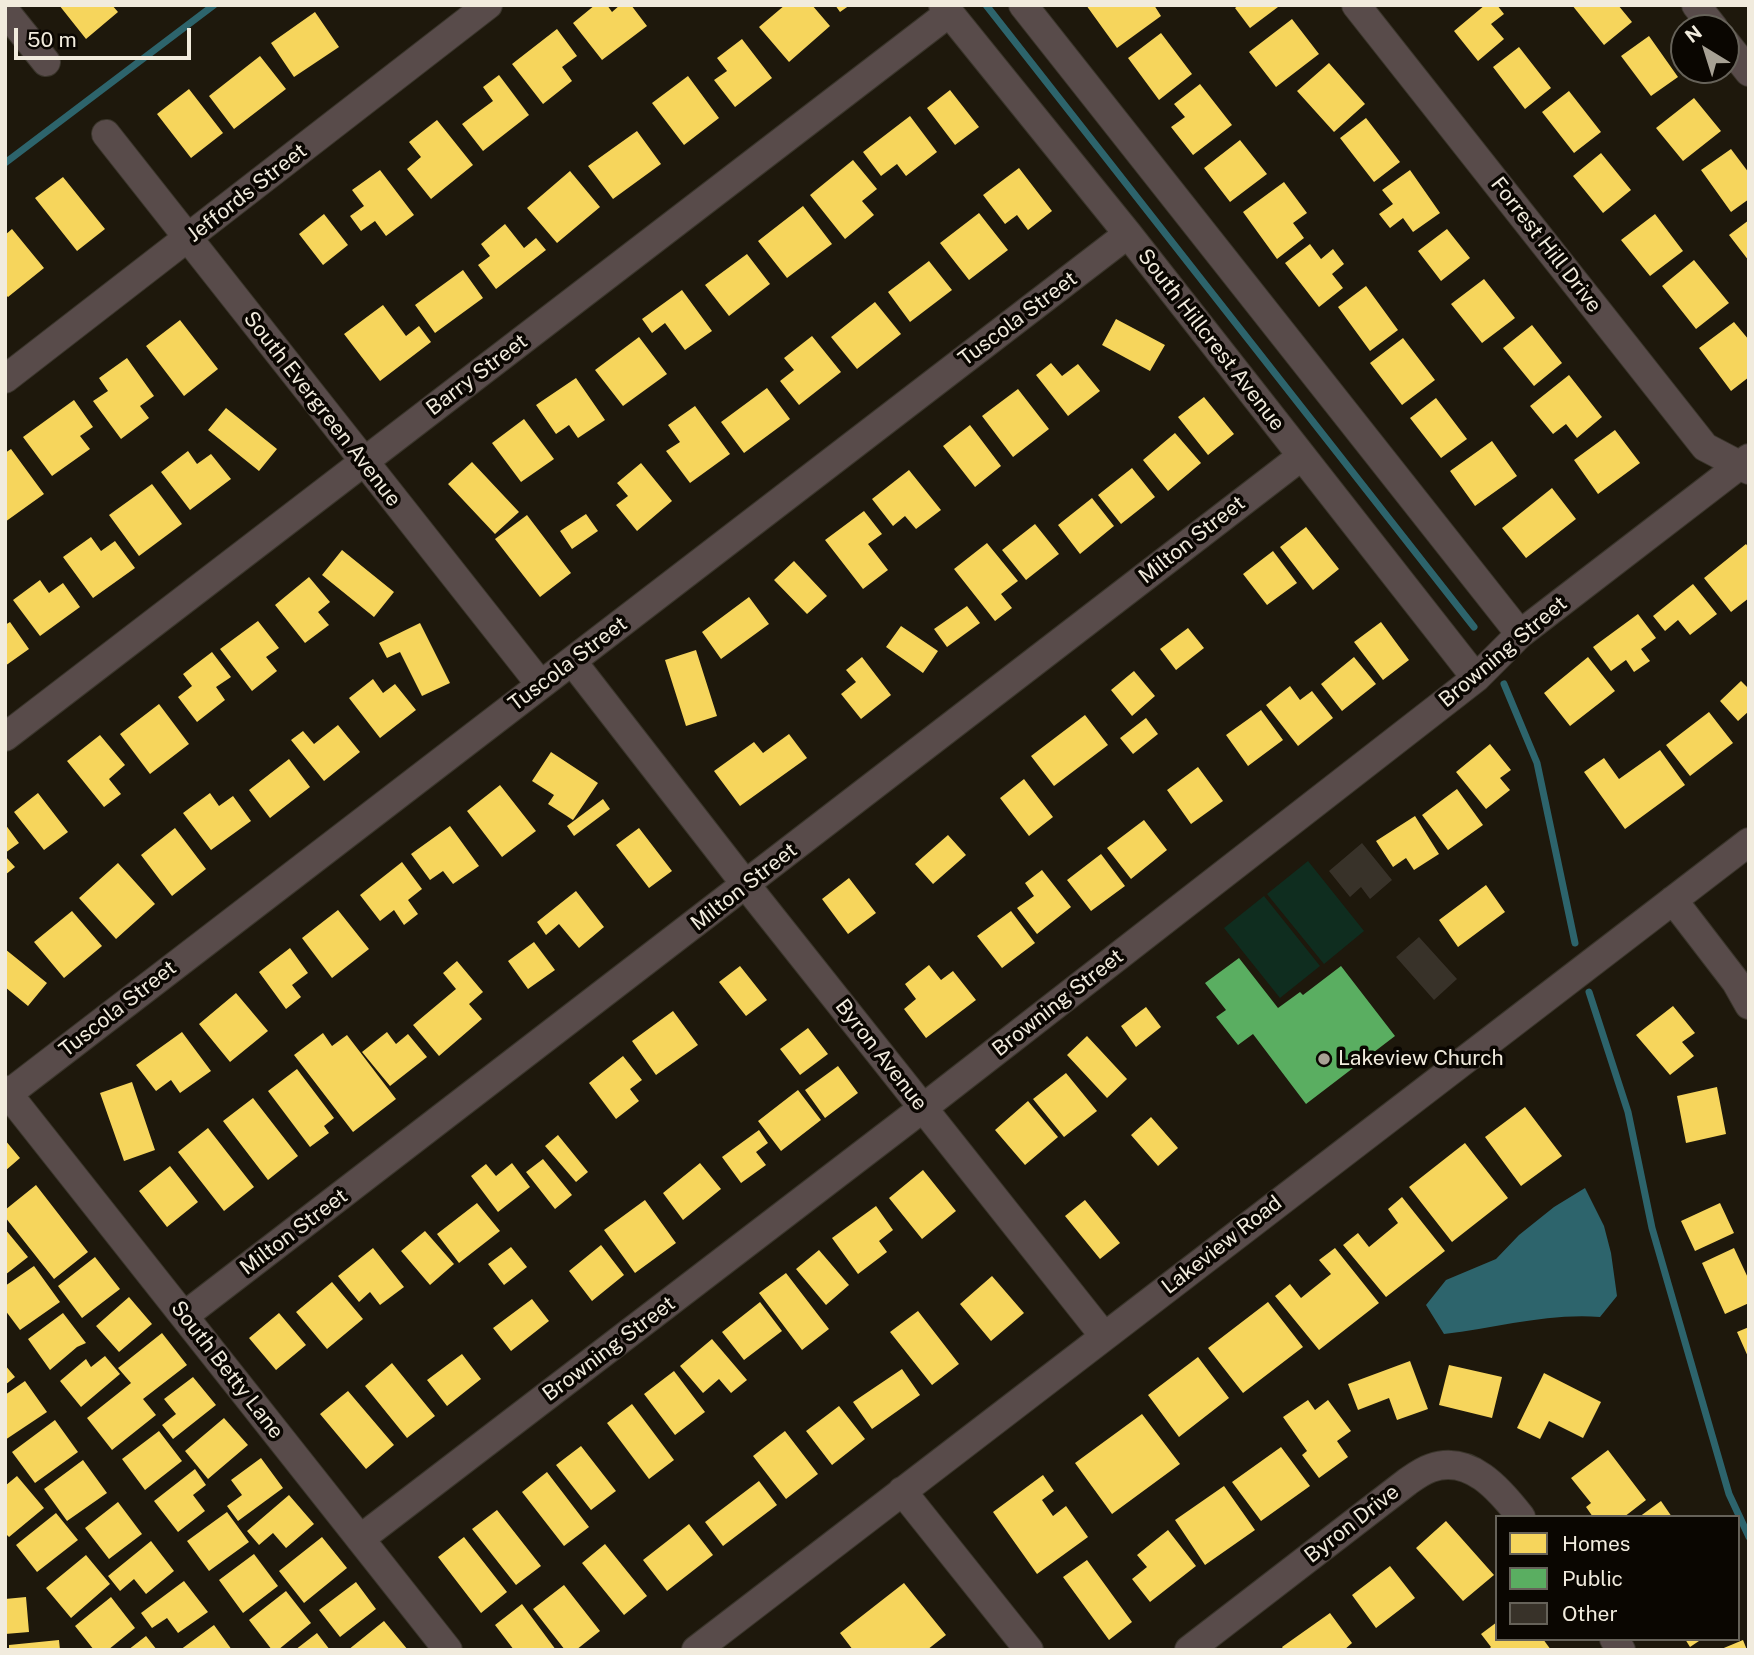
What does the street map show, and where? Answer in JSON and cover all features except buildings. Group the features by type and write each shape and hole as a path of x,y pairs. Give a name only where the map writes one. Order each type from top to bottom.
{"street":[{"name":"Jeffords Street","path":"5,379 488,5"},
{"path":"1023,5 1520,634"},
{"name":"Forrest Hill Drive","path":"1356,5 1706,447 1746,464"},
{"name":"South Hillcrest Avenue","path":"946,9 1128,234 1476,678"},
{"name":"Barry Street","path":"5,737 364,462 946,9"},
{"path":"5,11 46,62"},
{"name":"South Evergreen Avenue","path":"106,134 541,684"},
{"name":"Tuscola Street","path":"7,1092 1128,234"},
{"name":"Milton Street","path":"184,1316 1301,456"},
{"name":"Browning Street","path":"360,1539 923,1108 1476,678 1520,634 1746,464"},
{"name":"Byron Avenue","path":"572,661 1104,1336"},
{"name":"Lakeview Road","path":"696,1650 1749,842"},
{"path":"1673,900 1736,982 1749,1005"},
{"name":"South Betty Lane","path":"7,1092 448,1650"},
{"name":"Byron Drive","path":"1189,1650 1406,1482 1432,1468 1457,1466 1479,1474 1504,1494 1520,1515"},
{"path":"902,1491 1030,1650"}],"green space":[{"path":"1308,861 1364,931 1324,964 1267,894"},
{"path":"1264,896 1320,966 1280,998 1224,928"}],"water":[{"path":"1585,1188 1604,1226 1617,1296 1600,1317 1541,1319 1444,1334 1426,1305 1446,1280 1496,1259 1519,1235 1554,1207"}],"waterway":[{"path":"5,163 214,5"},
{"path":"986,5 1474,627"},
{"path":"1504,684 1537,763 1575,943"},
{"path":"1589,992 1628,1112 1652,1228 1729,1494 1739,1515"},
{"path":"1740,1518 1749,1537"}],"place":[{"name":"Lakeview Church","path":"1324,1059"}]}
